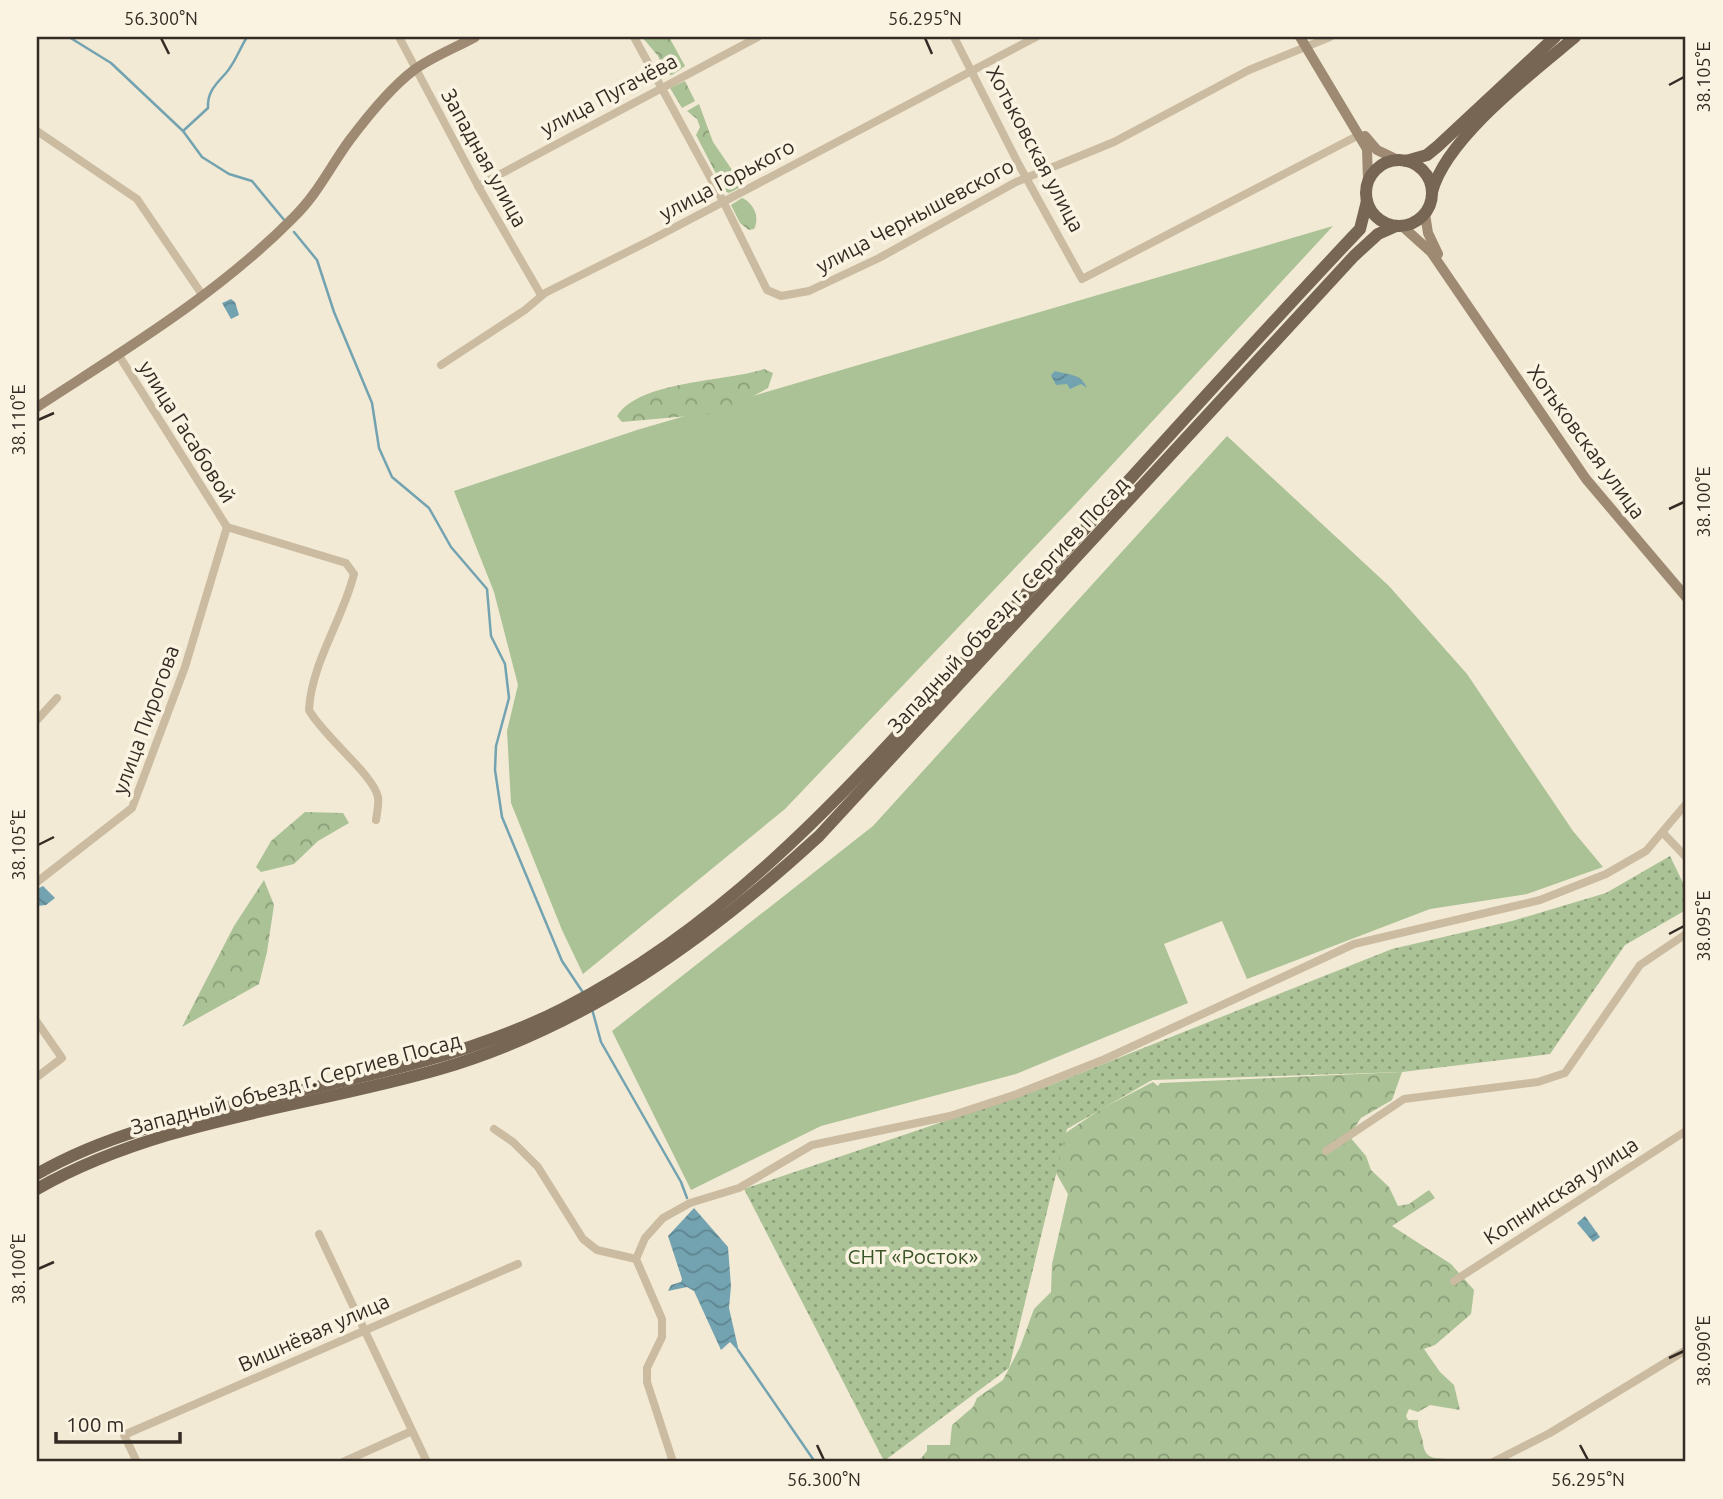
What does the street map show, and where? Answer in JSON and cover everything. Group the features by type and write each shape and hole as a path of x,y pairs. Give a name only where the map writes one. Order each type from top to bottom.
{"main road":[{"path":"37,407 158,329 203,296 294,218 317,191 348,142 415,70 475,37"},
{"path":"1300,37 1344,108 1369,156 1367,201 1379,220 1399,226 1428,248 1464,303"},
{"path":"1368,180 1377,168 1427,155 1555,37"},
{"path":"1464,303 1433,245 1425,214 1438,171 1454,149 1575,37"},
{"path":"1344,108 1377,149 1424,172 1432,192"},
{"name":"Западный объезд г. Сергиев Посад","path":"624,982 707,917 813,825 1360,229 1367,201"},
{"path":"1399,226 1425,214"},
{"name":"Западный объезд г. Сергиев Посад","path":"624,982 757,893 819,836 1354,256 1378,234 1399,226"},
{"name":"Хотьковская улица","path":"1464,303 1586,479 1686,597"},
{"path":"565,1014 624,982"},
{"name":"Западный объезд г. Сергиев Посад","path":"37,1174 88,1148 141,1129 438,1057 565,1014"},
{"name":"Западный объезд г. Сергиев Посад","path":"37,1189 68,1171 139,1143 442,1068 565,1014"}],"street":[{"name":"Западная улица","path":"399,37 478,186 541,295"},
{"path":"634,37 663,86 723,201"},
{"name":"улица Пугачёва","path":"478,186 758,37"},
{"name":"Хотьковская улица","path":"954,37 1082,279 1359,135"},
{"name":"улица Горького","path":"441,365 525,310 541,295 1036,37"},
{"name":"улица Чернышевского","path":"723,201 767,290 780,296 809,291 879,258 1027,177 1114,142 1250,70 1330,37"},
{"path":"37,131 137,199 203,296"},
{"name":"улица Гасабовой","path":"118,354 227,527"},
{"path":"227,527 346,563 354,574 348,598 318,672 309,710 316,723 370,781 378,797 376,820"},
{"name":"улица Пирогова","path":"37,882 132,808 186,667 227,527"},
{"path":"37,720 57,698"},
{"path":"673,1462 647,1382 647,1368 662,1337 662,1319 636,1259 645,1238 663,1218 690,1203 739,1188 812,1145 950,1116 1017,1094 1105,1059 1354,944 1540,900 1606,874 1646,851 1664,834 1686,804"},
{"path":"1664,834 1686,857"},
{"path":"1326,1151 1404,1099 1538,1082 1565,1073 1640,965 1686,934"},
{"path":"37,1022 62,1058 37,1077"},
{"path":"494,1129 513,1142 538,1167 583,1239 597,1250 636,1259"},
{"name":"Копнинская улица","path":"1454,1281 1686,1131"},
{"path":"319,1234 427,1462"},
{"name":"Вишнёвая улица","path":"136,1462 124,1435 519,1264"},
{"path":"1493,1462 1550,1433 1686,1350"},
{"path":"343,1462 412,1431"}],"green space":[{"path":"642,37 669,37 685,66 672,75 666,74 658,56"},
{"path":"685,81 695,101 682,108 670,88"},
{"path":"699,104 713,142 739,180 741,187 729,193 725,191 696,135 700,127 697,119 687,111"},
{"path":"742,198 750,203 755,211 754,229 749,230 740,223 731,205"},
{"path":"1333,226 1072,508 785,809 583,974 562,930 511,803 507,731 518,685 494,592 454,491 637,430"},
{"path":"764,369 773,373 768,388 721,413 622,422 617,416 628,404 644,395"},
{"path":"1227,436 1389,586 1467,674 1573,831 1603,867 1527,894 1430,909 1247,979 1222,921 1164,944 1188,1003 1016,1074 821,1126 691,1190 612,1031 873,826"},
{"path":"305,812 343,813 349,823 318,841 294,864 261,872 256,867 271,841"},
{"name":"СНТ «Росток»","path":"1670,856 1686,889 1686,910 1625,945 1550,1054 1402,1072 1152,1080 1067,1129 1009,1368 884,1461 744,1189 1048,1086 1392,949 1512,921 1606,893"},
{"path":"264,880 274,905 259,984 182,1027 234,926"},
{"path":"1402,1072 1392,1100 1361,1118 1349,1136 1366,1156 1371,1170 1389,1187 1398,1206 1409,1204 1429,1190 1435,1198 1392,1226 1451,1264 1474,1290 1471,1314 1435,1345 1424,1349 1440,1372 1454,1385 1460,1410 1430,1405 1418,1412 1409,1409 1406,1416 1408,1420 1418,1420 1427,1455 1458,1462 918,1462 927,1451 927,1445 950,1445 952,1425 973,1407 977,1398 1003,1380 1020,1347 1034,1309 1051,1292 1052,1264 1068,1194 1056,1173 1063,1136 1067,1132 1101,1109 1153,1082 1158,1086 1160,1083"}],"water":[{"path":"231,299 235,302 239,315 231,319 222,303"},
{"path":"1055,371 1078,377 1087,388 1081,384 1070,389 1067,384 1056,385 1051,375"},
{"path":"43,886 55,898 46,905 37,906 37,889"},
{"path":"694,1208 728,1247 731,1286 729,1308 739,1352 730,1342 721,1350 694,1291 687,1287 668,1291 671,1285 681,1282 682,1279 668,1236"},
{"path":"1585,1216 1600,1237 1593,1242 1577,1223"}],"waterway":[{"path":"69,37 111,63 183,131 202,157 229,174 252,181 285,221"},
{"path":"183,131 208,108 213,89 232,65 247,37"},
{"path":"294,232 317,260 334,312 372,403 379,448 392,477 429,508 451,547 487,589 491,636 505,664 509,698 496,746 495,770 502,817 562,961 584,994"},
{"path":"592,1009 601,1042 681,1182 687,1198"},
{"path":"738,1350 815,1462"}]}
